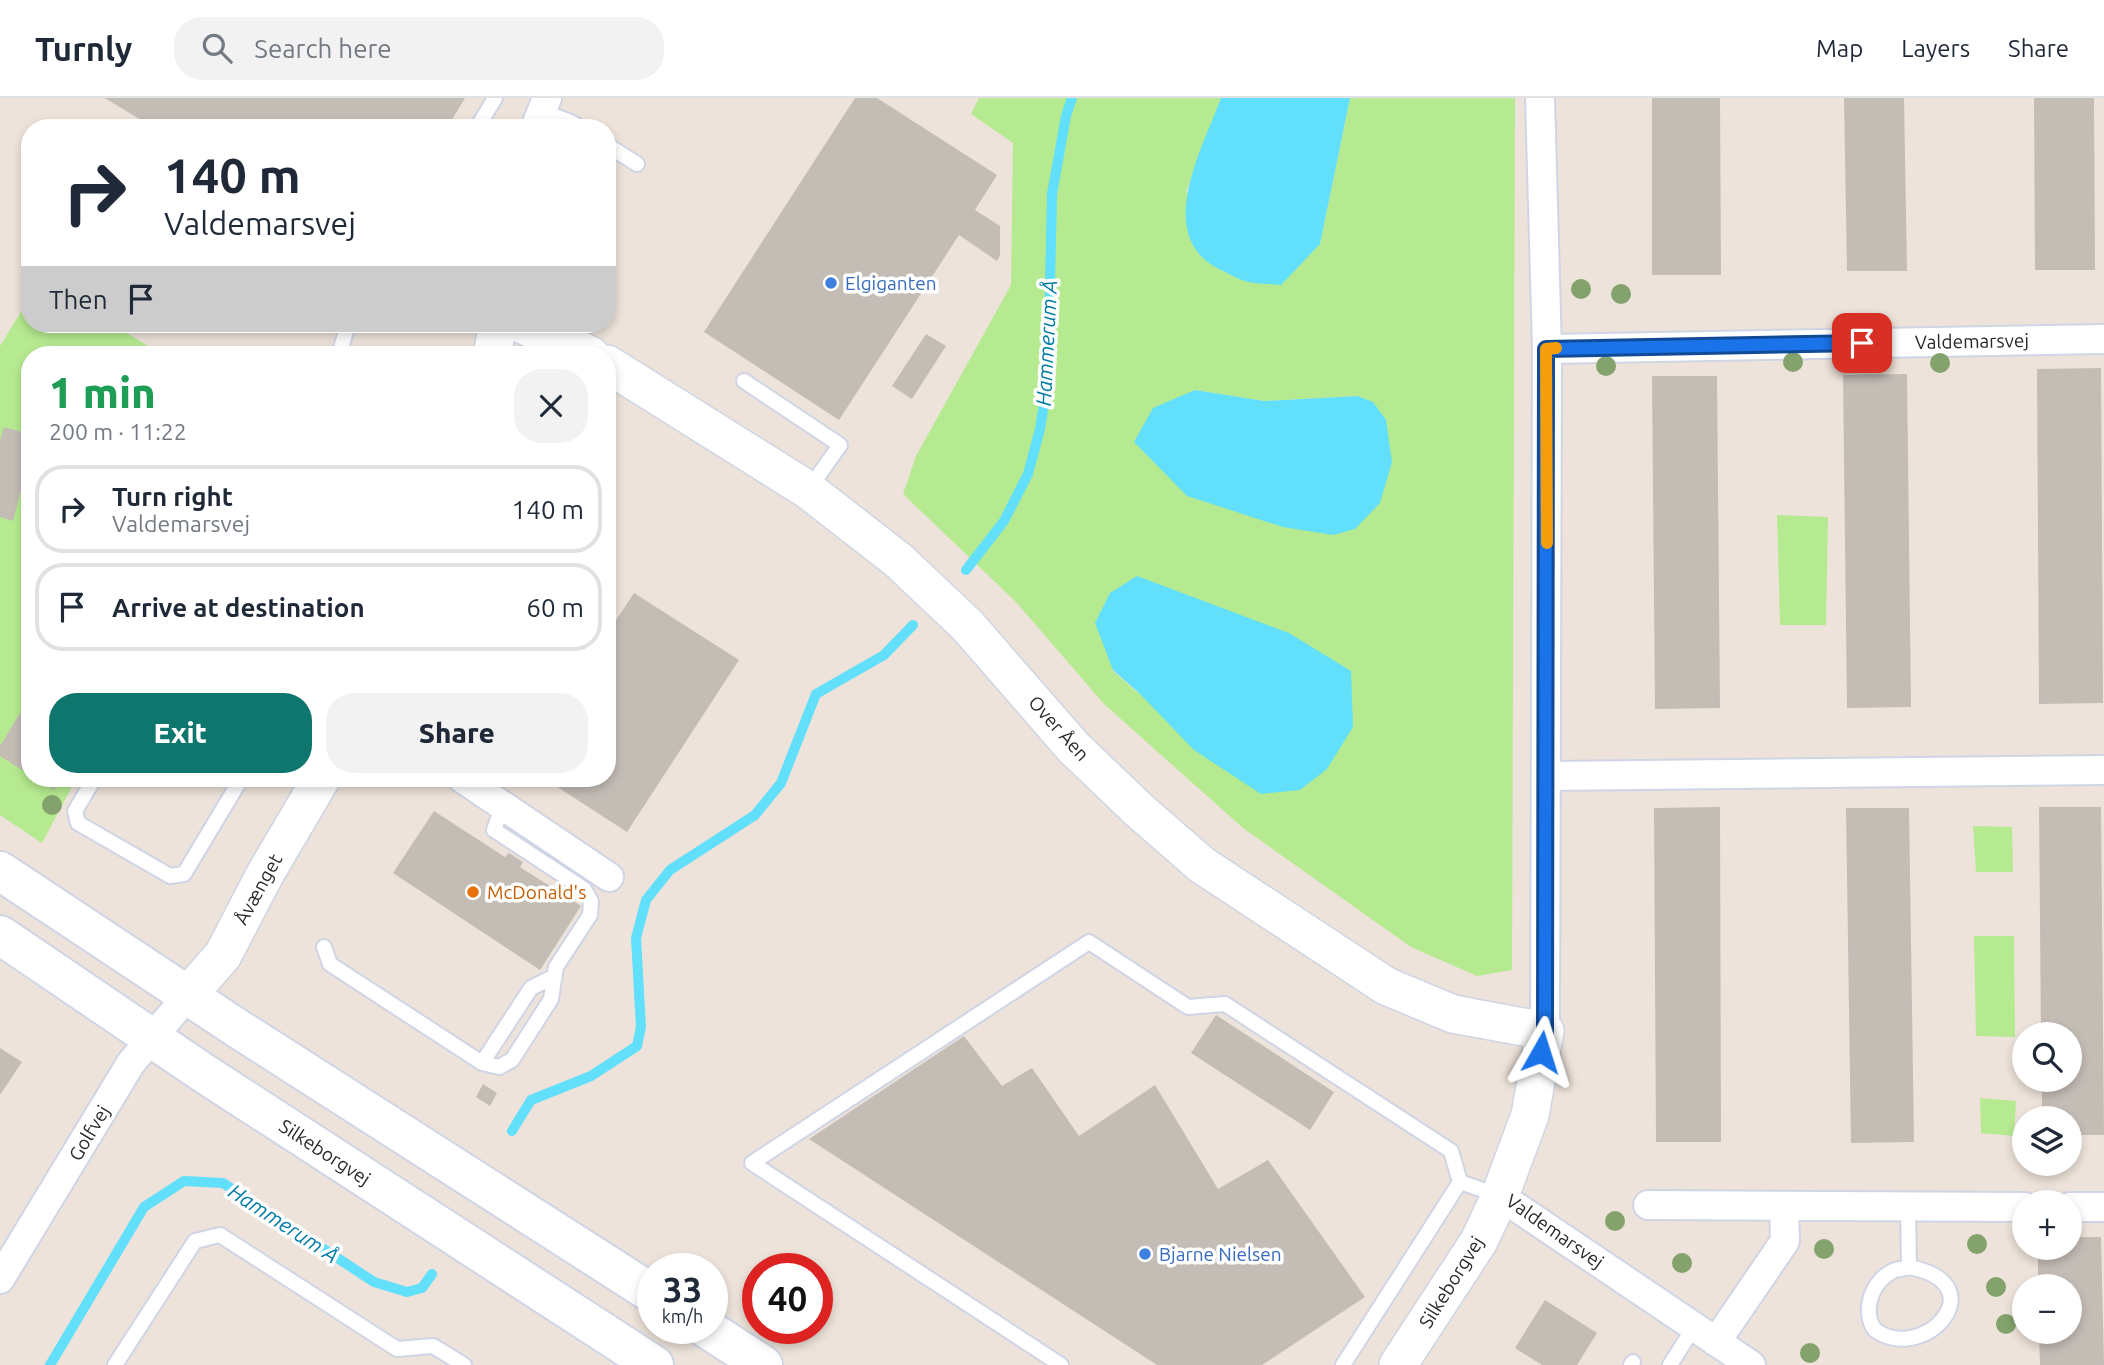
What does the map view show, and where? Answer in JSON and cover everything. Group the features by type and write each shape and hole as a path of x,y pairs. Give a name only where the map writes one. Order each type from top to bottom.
{"main road":[{"path":"0,871 637,1284"},
{"name":"Silkeborgvej","path":"0,935 151,1038 654,1365"},
{"path":"728,1342 763,1365"}],"street":[{"name":"Valdemarsvej","path":"1539,98 1546,349 1545,1031 1530,1115 1500,1196 1751,1365"},
{"path":"541,333 570,346"},
{"name":"Valdemarsvej","path":"1546,349 2104,339"},
{"name":"Over Åen","path":"616,370 808,490 898,560 967,625 1074,748 1202,865 1386,986 1453,1014 1545,1031"},
{"path":"1547,776 2104,770"},
{"name":"Åvænget","path":"188,995 223,955 264,876 316,787"},
{"path":"476,787 610,877"},
{"name":"Golfvej","path":"0,1279 131,1063 188,995"},
{"name":"Silkeborgvej","path":"1398,1365 1479,1241 1500,1196"},
{"path":"1648,1205 2012,1207"},
{"path":"1705,1335 1785,1241 1783,1206"},
{"path":"2082,1207 2104,1207"}],"lane":[{"path":"482,119 495,98"},
{"path":"541,112 564,119"},
{"path":"616,151 637,164"},
{"path":"744,381 840,444 808,490"},
{"path":"89,787 75,811 78,823 170,876 184,874 236,787"},
{"path":"324,947 330,964 482,1063 499,1067 512,1060 551,999 556,967 590,915 591,901 584,889 494,830 503,804"},
{"path":"1061,1365 752,1163 1090,942 1188,1007 1225,1003 1451,1152 1460,1182 1343,1365"},
{"path":"482,1063 531,988 555,976"},
{"path":"1460,1182 1500,1196"},
{"path":"1908,1206 1909,1268"},
{"path":"115,1365 195,1241 220,1235 397,1349 433,1346 464,1365"},
{"path":"1909,1268 1924,1270 1938,1279 1948,1292 1951,1308 1949,1324 1940,1338 1927,1347 1911,1351 1895,1348 1881,1339 1872,1326 1868,1310 1871,1294 1880,1280 1893,1271 1909,1268"},
{"path":"1670,1365 1705,1335"}],"green space":[{"path":"979,98 1221,98 1186,192 1320,244 1350,98 1515,98 1512,970 1477,976 1411,947 1243,828 1104,704 1016,602 903,494 916,456 1011,285 1013,143 971,114","holes":["1195,390 1264,401 1358,396 1187,496","1110,593 1138,693 1113,671"]},
{"path":"21,312 21,333 127,333 148,346 21,346 21,787 72,787 42,843 0,815 0,346"},
{"path":"1777,515 1828,517 1826,625 1780,625"},
{"path":"1973,826 2012,827 2013,872 1976,872"},
{"path":"1974,936 2014,936 2015,1022 2012,1022 2012,1037 1976,1036"},
{"path":"1980,1098 2016,1101 2016,1106 2012,1106 2012,1136 1981,1133"}],"water":[{"path":"1221,98 1350,98 1320,244 1281,285 1248,282 1223,271 1201,257 1190,238 1186,216 1188,192 1194,167"},
{"path":"1195,390 1264,401 1358,396 1373,402 1386,420 1392,462 1380,503 1355,529 1333,535 1283,527 1187,496 1134,442 1153,408"},
{"path":"1137,576 1289,633 1351,671 1353,727 1327,769 1300,790 1261,794 1194,750 1113,670 1095,623 1110,593"}],"building":[{"path":"105,98 465,98 452,119 139,119"},
{"name":"Elgiganten","path":"855,98 877,98 997,175 975,210 1000,226 1000,255 997,261 959,235 839,420 704,332"},
{"path":"1652,98 1720,98 1721,275 1652,275"},
{"path":"1844,98 1904,98 1907,271 1847,271"},
{"path":"2034,98 2094,98 2095,270 2035,270"},
{"path":"926,334 946,346 912,399 892,386"},
{"path":"2101,368 2103,703 2039,704 2037,369"},
{"path":"1907,374 1911,707 1847,708 1843,375"},
{"path":"1652,376 1717,376 1720,708 1655,709"},
{"path":"4,427 21,432 21,491 13,521 0,517 0,440"},
{"path":"634,593 739,660 627,832 557,787 616,787 616,620"},
{"path":"21,714 21,769 0,756 0,746"},
{"path":"1720,807 1721,1142 1656,1142 1654,808"},
{"path":"2039,807 2101,807 2104,1135 2082,1135 2082,1106 2042,1106 2042,1092 2082,1092 2082,1022 2041,1022"},
{"path":"1846,808 1909,808 1914,1142 1851,1143"},
{"path":"434,811 505,857 509,853 523,862 520,867 556,890 558,886 574,896 572,900 581,906 540,970 393,873"},
{"path":"1216,1015 1334,1092 1310,1130 1191,1053"},
{"path":"964,1036 1002,1086 1032,1068 1079,1136 1155,1085 1218,1189 1268,1160 1365,1297 1262,1365 1157,1365 809,1139"},
{"path":"0,1048 22,1062 0,1095"},
{"path":"483,1084 497,1093 490,1106 476,1097"},
{"path":"2082,1237 2101,1237 2104,1365 2040,1365 2039,1344 2082,1344 2082,1274 2038,1274 2038,1260 2082,1260"},
{"path":"1545,1300 1597,1333 1577,1365 1542,1365 1515,1348"}],"waterway":[{"name":"Hammerum Å","path":"966,570 1004,521 1028,474 1040,429 1048,378 1052,194 1066,116 1072,98"},
{"name":"Hammerum Å","path":"512,1131 531,1100 591,1076 637,1046 641,1027 636,938 646,900 670,870 755,815 781,783 816,694 884,655 913,625"},
{"name":"Hammerum Å","path":"50,1365 144,1207 184,1181 223,1183 374,1282 407,1292 422,1288 432,1274"}],"slow traffic":[{"path":"1547,543 1546,349 1556,348"}],"place":[{"name":"Elgiganten","path":"831,283"},
{"name":"McDonald's","path":"473,892"},
{"name":"Bjarne Nielsen","path":"1145,1254"}],"route":[{"path":"1541,1052 1545,1031 1547,776 1546,349 1862,343"}]}
